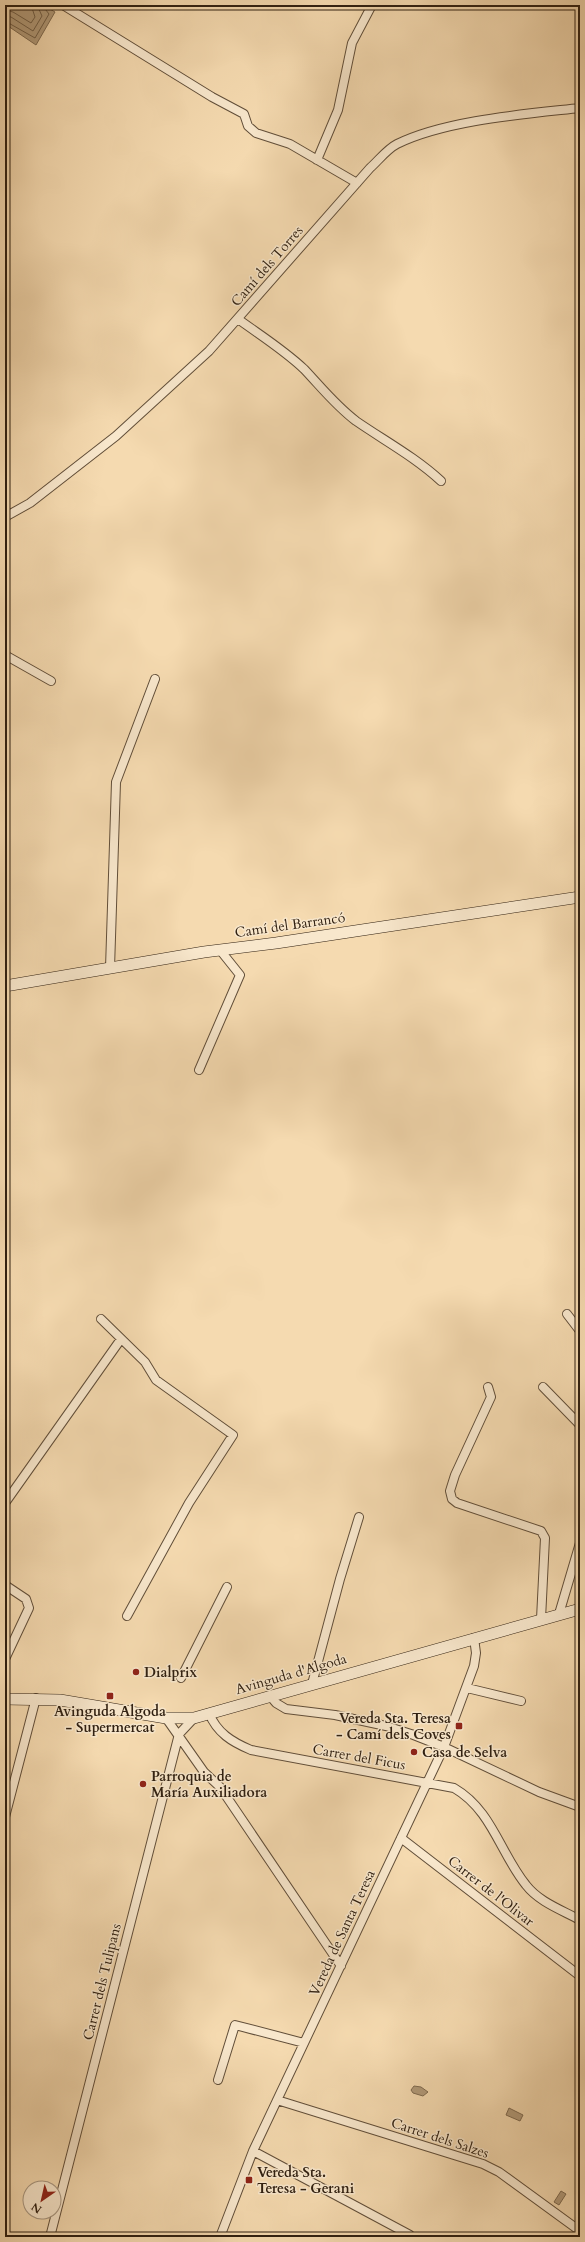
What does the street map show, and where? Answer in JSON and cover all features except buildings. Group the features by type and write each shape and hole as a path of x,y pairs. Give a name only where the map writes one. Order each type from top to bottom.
{"street":[{"path":"63,5 212,97 244,114 248,126 256,133 290,144 357,183"},
{"path":"317,160 338,110 352,43 372,5"},
{"name":"Camí dels Torres","path":"5,517 30,503 116,436 209,351 357,183 396,144 438,130 508,116 580,108"},
{"path":"238,319 281,350 303,369 328,397 356,421 401,449 441,481"},
{"path":"5,655 51,681"},
{"path":"110,968 116,782 155,679"},
{"name":"Camí del Barrancó","path":"5,986 220,950 580,897"},
{"path":"200,1070 240,976 220,950"},
{"path":"567,1314 580,1331"},
{"path":"101,1319 145,1362 156,1380 233,1434 189,1503 127,1616"},
{"path":"5,1503 121,1339"},
{"path":"488,1387 491,1397 455,1475 450,1491 452,1499 457,1503 541,1531 545,1538 541,1619"},
{"path":"543,1387 580,1425"},
{"path":"312,1684 340,1579 359,1517"},
{"path":"559,1614 580,1543"},
{"path":"5,1585 26,1599 29,1608 5,1659"},
{"path":"181,1678 227,1587"},
{"name":"Avinguda d'Algoda","path":"5,1699 36,1698 90,1704 166,1718 194,1718 580,1609"},
{"name":"Vereda de Santa Teresa","path":"220,2237 253,2151 444,1747 467,1688 475,1659 474,1638"},
{"path":"467,1688 521,1701"},
{"path":"270,1696 276,1703 286,1709 334,1715 386,1726 444,1747 539,1792 580,1807"},
{"path":"5,1817 36,1698"},
{"name":"Carrer del Ficus","path":"209,1713 221,1732 234,1742 251,1750 454,1788 478,1806 526,1885 544,1900 580,1920"},
{"path":"166,1718 179,1734 204,1772 220,1787 341,1966"},
{"name":"Carrer dels Tulipans","path":"50,2237 179,1734 194,1718"},
{"name":"Carrer de l'Olivar","path":"401,1838 580,1976"},
{"path":"218,2080 235,2025 304,2043"},
{"name":"Carrer dels Salzes","path":"277,2100 483,2164 499,2172 580,2231"},
{"path":"253,2151 410,2235 410,2237"}],"water":[{"path":"5,5 43,5 55,12 36,45 5,24"},
{"path":"414,2086 421,2087 428,2092 423,2096 413,2093 411,2090"},
{"path":"509,2108 523,2115 520,2121 506,2115"},
{"path":"561,2191 566,2194 559,2205 554,2202"}],"place":[{"name":"Dialprix","path":"136,1672"},
{"name":"Avinguda Algoda - Supermercat","path":"110,1696"},
{"name":"Vereda Sta. Teresa - Camí dels Coves","path":"459,1726"},
{"name":"Casa de Selva","path":"414,1752"},
{"name":"Parroquia de María Auxiliadora","path":"143,1784"},
{"name":"Vereda Sta. Teresa - Gerani","path":"249,2180"}]}
